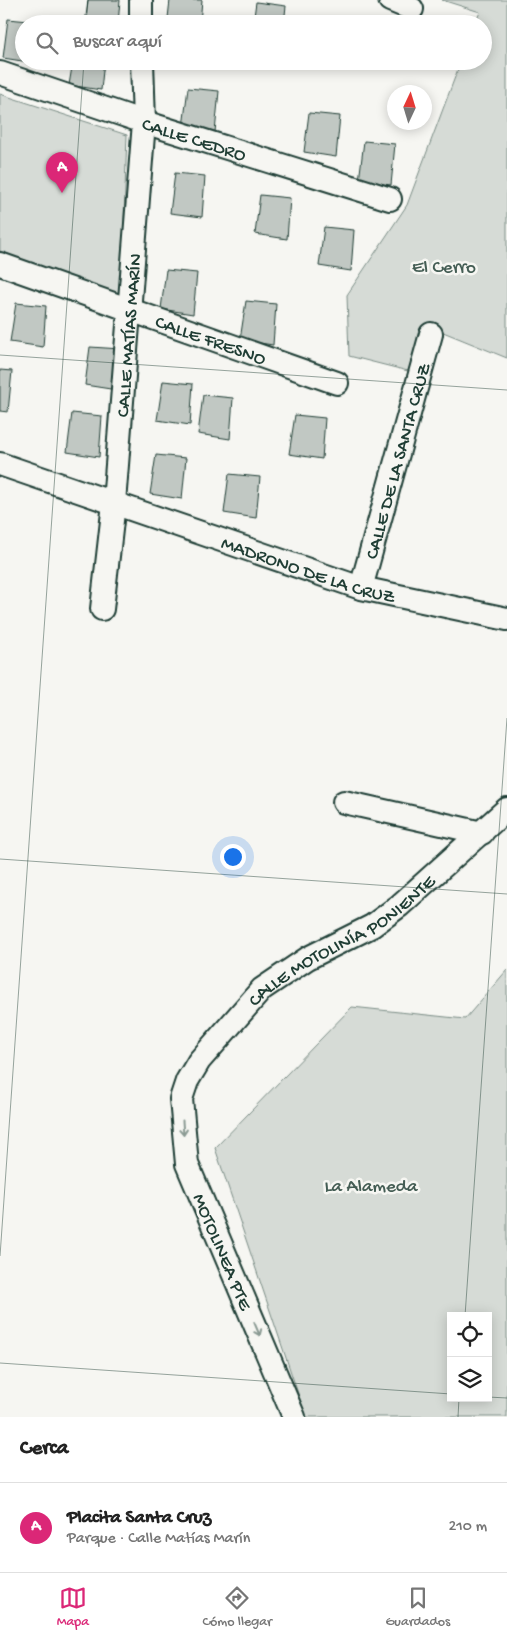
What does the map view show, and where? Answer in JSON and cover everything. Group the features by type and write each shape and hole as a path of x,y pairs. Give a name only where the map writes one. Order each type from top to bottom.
{"street":[{"path":"141,0 141,15"},
{"path":"390,0 412,9"},
{"name":"CALLE MATÍAS MARÍN","path":"102,609 114,503 144,122 142,70"},
{"name":"CALLE CEDRO","path":"0,73 144,122 390,199"},
{"name":"CALLE FRESNO","path":"0,264 337,383"},
{"name":"CALLE DE LA SANTA CRUZ","path":"361,588 431,334"},
{"name":"MADRONO DE LA CRUZ","path":"0,464 361,588 507,619"},
{"path":"344,802 482,833"},
{"name":"CALLE MOTOLINÍA PONIENTE","path":"187,1081 199,1061 262,989 308,958 372,926 399,906 507,810"},
{"name":"MOTOLINEA PTE","path":"187,1081 181,1099 188,1164 294,1417"}],"green space":[{"name":"El Cerro","path":"442,0 507,0 507,358 426,325 408,371 349,356 347,295 407,205 458,70 492,70 492,15 479,15 480,12"},
{"path":"0,94 127,135 121,299 0,251"},
{"name":"La Alameda","path":"507,970 507,1417 306,1417 215,1148 352,1007 465,1019"}],"building":[{"path":"88,0 120,0 119,15 86,15"},
{"path":"170,0 202,0 201,15 168,15"},
{"path":"256,2 286,6 285,15 254,15"},
{"path":"8,19 15,20 15,60 3,58"},
{"path":"72,70 103,70 101,90 69,85"},
{"path":"188,88 219,91 215,132 183,127"},
{"path":"309,113 340,116 336,157 304,152"},
{"path":"364,141 395,144 391,185 359,181"},
{"path":"175,173 205,176 202,217 170,213"},
{"path":"260,195 290,198 287,239 255,234"},
{"path":"324,227 354,230 351,271 319,266"},
{"path":"166,270 197,273 193,314 161,309"},
{"path":"246,301 276,304 273,345 240,340"},
{"path":"16,303 46,306 43,347 10,342"},
{"path":"90,347 121,349 117,390 85,385"},
{"path":"0,370 12,371 8,412 0,411"},
{"path":"163,381 193,384 190,425 157,420"},
{"path":"203,395 233,398 230,439 198,434"},
{"path":"72,413 102,416 99,457 67,452"},
{"path":"295,415 325,418 322,459 289,454"},
{"path":"156,455 186,458 182,499 150,494"},
{"path":"229,474 260,477 256,518 224,513"}],"place":[{"name":"Placita Santa Cruz","path":"62,193"}]}
